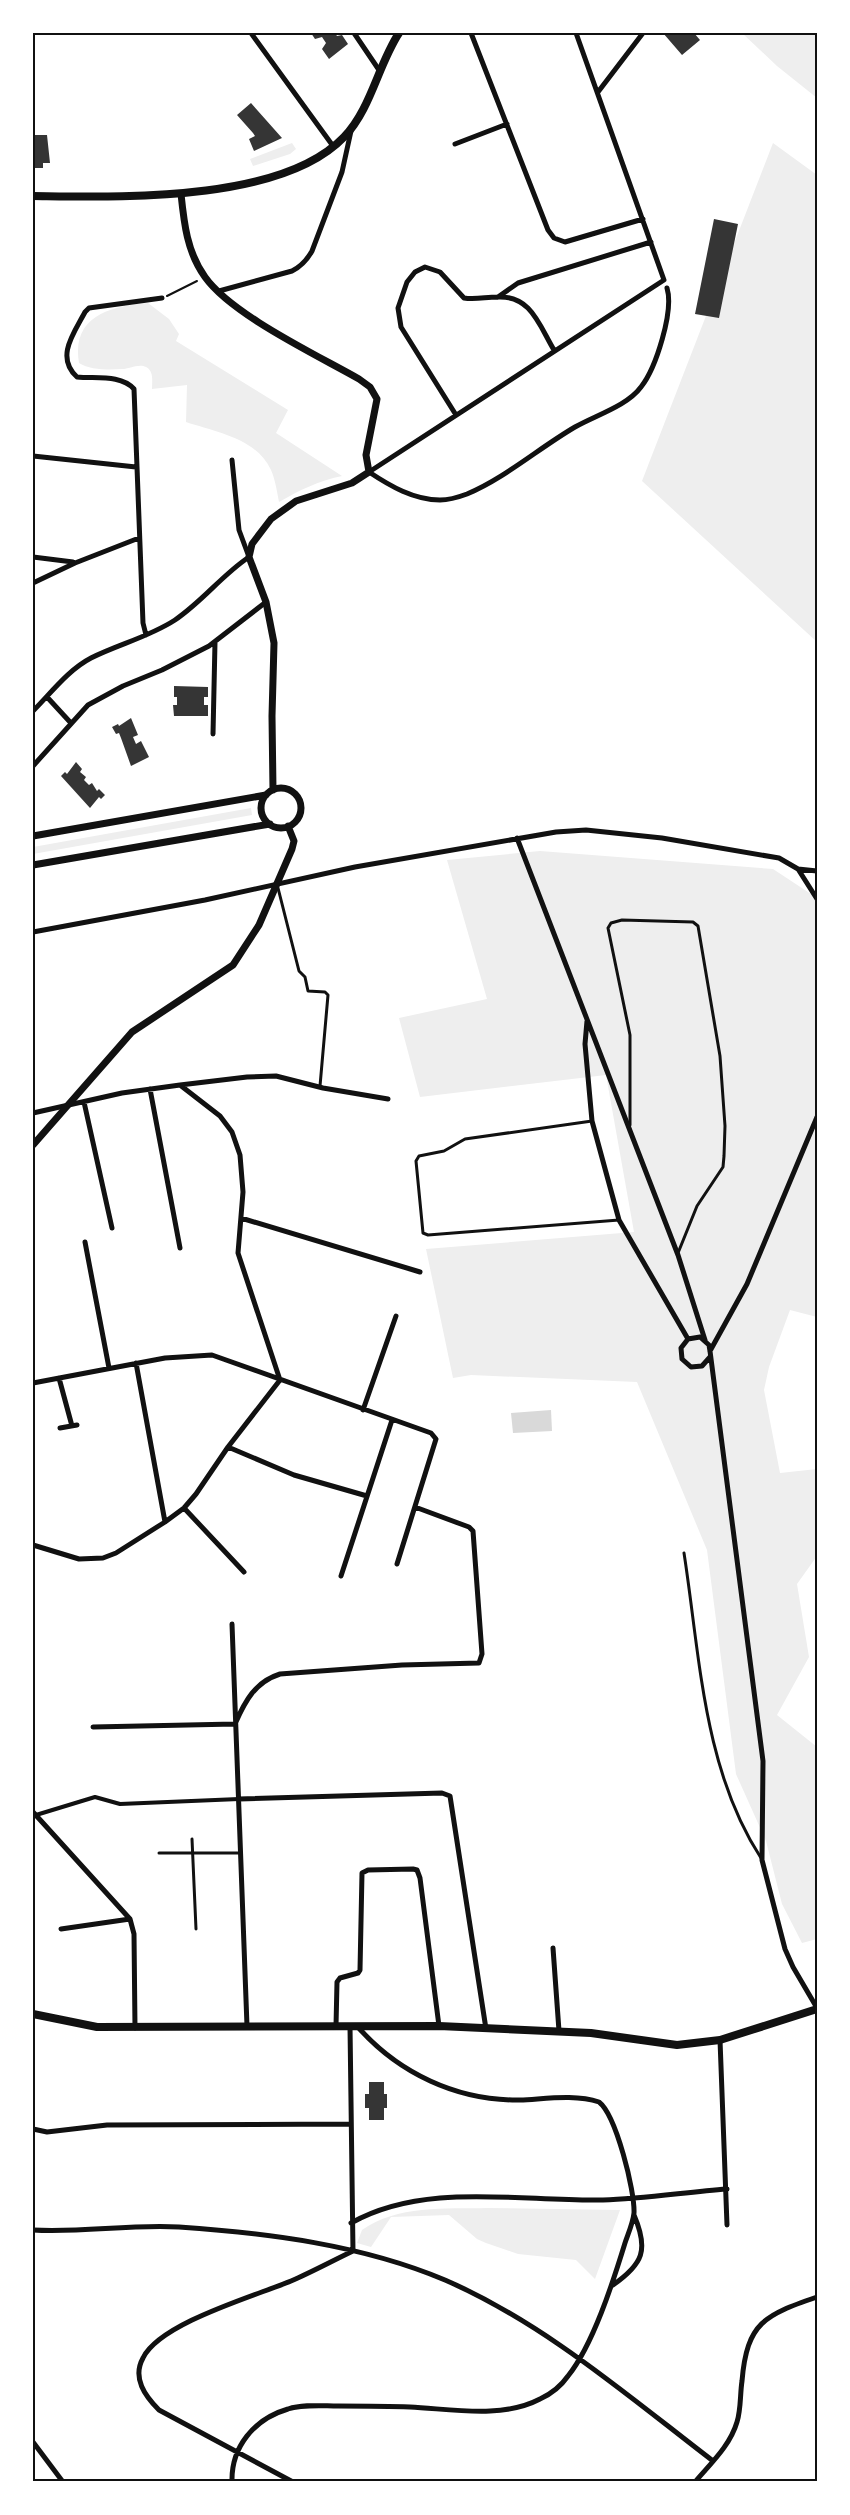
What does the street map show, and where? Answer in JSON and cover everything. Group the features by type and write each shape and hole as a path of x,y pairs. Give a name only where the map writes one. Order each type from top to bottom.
{"main road":[{"path":"33,196 125,197 181,194 279,175 297,169 333,146 352,128 399,33"},
{"path":"33,2014 76,2025 135,2028 439,2026 614,2035 677,2045 720,2040 817,2008"}],"street":[{"path":"251,33 333,146"},
{"path":"354,33 380,70"},
{"path":"471,33 548,230 554,238 565,242 643,219"},
{"path":"33,711 69,674 90,659 174,621 196,604 229,571 249,557 252,544 261,530 283,510 312,494 351,483 664,280 576,33"},
{"path":"598,92 643,33"},
{"path":"455,144 507,124"},
{"path":"219,291 292,271 307,261 339,183 352,128"},
{"path":"181,194 186,234 191,251 205,278 248,315 370,387 377,399 367,450 369,472"},
{"path":"498,297 519,283 651,242"},
{"path":"456,415 401,327 397,316 400,299 412,275 425,267 440,272 464,298 518,299 530,311 554,350"},
{"path":"369,472 404,492 440,500 453,498 476,489 575,428 635,395 651,371 666,323 669,305 667,288"},
{"path":"146,635 143,623 134,389 128,383 118,380 77,377 66,363 66,352 89,308 162,298"},
{"path":"33,456 136,467"},
{"path":"232,460 239,530 266,602 274,643 270,793 262,810 270,824"},
{"path":"33,583 75,563 139,538"},
{"path":"33,557 75,563"},
{"path":"33,766 56,742 70,722 88,705 215,642 266,602"},
{"path":"213,734 215,642"},
{"path":"47,697 70,722"},
{"path":"33,836 284,789 298,798 300,815 288,826 280,828 270,824 244,827 33,865"},
{"path":"33,1145 132,1032 233,965 259,926 293,846 294,840 288,826"},
{"path":"33,932 205,900 355,867 556,832 597,831 662,838 779,858 798,869 817,871"},
{"path":"517,838 678,1255 710,1354 763,1761 762,1860 785,1949 817,2008"},
{"path":"798,869 817,899"},
{"path":"587,1019 585,1044 592,1121 619,1220 688,1339"},
{"path":"33,1113 150,1089 247,1077 276,1076 320,1087 388,1099"},
{"path":"180,1085 220,1116 232,1132 240,1155 241,1218 238,1243 240,1264 280,1380"},
{"path":"150,1089 180,1248"},
{"path":"84,1102 112,1228"},
{"path":"705,1340 700,1337 688,1339 681,1348 682,1359 686,1364 702,1366 710,1354 747,1284 817,1117"},
{"path":"241,1218 420,1272"},
{"path":"85,1242 109,1368"},
{"path":"363,1410 396,1316"},
{"path":"33,1383 165,1358 212,1355 431,1433 436,1439 397,1564"},
{"path":"136,1363 165,1522"},
{"path":"59,1378 74,1425 60,1428"},
{"path":"33,1545 78,1559 103,1557 116,1553 165,1522 184,1508 196,1494 228,1447 280,1380"},
{"path":"341,1576 392,1420"},
{"path":"228,1447 294,1475 367,1496"},
{"path":"235,1724 252,1691 261,1682 280,1674 402,1665 479,1663 482,1654 474,1536 469,1527 415,1507"},
{"path":"184,1508 244,1572"},
{"path":"232,1624 247,2026"},
{"path":"93,1727 235,1724"},
{"path":"135,2028 134,1934 130,1919 34,1814 95,1797 120,1804 442,1793 450,1796 486,2028"},
{"path":"336,2026 337,1982 340,1978 358,1973 360,1970 361,1876 368,1870 413,1869 419,1873 439,2026"},
{"path":"61,1929 130,1919"},
{"path":"553,1948 559,2031"},
{"path":"353,2026 350,2124 353,2251"},
{"path":"353,2026 375,2047 412,2073 440,2085 498,2100 583,2098 599,2102 609,2116 630,2176 634,2215 641,2231 642,2255 635,2268 611,2286"},
{"path":"720,2040 727,2225"},
{"path":"33,2129 47,2132 107,2125 350,2124"},
{"path":"351,2223 366,2214 413,2202 500,2197 605,2200 726,2189"},
{"path":"232,2482 231,2468 236,2450 250,2432 272,2415 289,2408 397,2406 498,2411 539,2400 555,2390 568,2377 580,2359 611,2286 634,2215"},
{"path":"34,2231 176,2227 241,2232 353,2251 399,2263 474,2294 580,2359 627,2392 713,2461"},
{"path":"293,2482 159,2410 146,2398 140,2383 138,2368 143,2356 153,2345 199,2316 292,2280 353,2251"},
{"path":"695,2482 731,2437 738,2421 743,2362 750,2338 762,2322 780,2310 817,2297"},
{"path":"33,2442 63,2482"}],"lane":[{"path":"277,884 299,971 305,977 308,991 325,992 328,995 320,1087"},
{"path":"630,1133 630,1035 608,928 610,923 622,920 693,922 698,926 720,1056 724,1156 723,1167 697,1206 678,1255"},
{"path":"592,1121 465,1139 444,1151 419,1156 416,1161 423,1233 428,1235 619,1220"},
{"path":"684,1553 709,1725 734,1808 762,1860"},
{"path":"192,1839 196,1929"},
{"path":"159,1853 240,1853"}],"path":[{"path":"162,298 205,278"}],"shaded area":[{"path":"742,33 817,33 817,98 777,66"},
{"path":"292,143 296,149 290,154 253,166 250,159"},
{"path":"773,143 817,175 817,642 642,481"},
{"path":"148,303 169,319 179,334 176,341 288,410 276,433 342,476 309,486 279,502 271,470 256,450 222,433 186,422 187,385 152,389 151,374 149,369 143,366 105,369 88,367 79,363 78,347 81,334 97,316 120,307"},
{"path":"251,808 252,815 33,854 33,847"},
{"path":"540,851 773,869 814,896 817,904 817,1317 790,1310 769,1367 764,1390 780,1473 817,1469 817,1556 797,1584 809,1657 777,1715 817,1747 817,1939 802,1943 782,1904 766,1841 736,1774 707,1550 637,1382 471,1375 453,1378 426,1249 634,1232 606,1075 420,1097 399,1018 487,999 447,860"},
{"path":"551,1410 552,1431 513,1433 511,1413"},
{"path":"487,2208 620,2210 595,2279 576,2260 518,2254 486,2243 477,2239 449,2215 391,2217 371,2247 357,2243 362,2230 390,2216 422,2210"}],"building":[{"path":"311,33 342,35 348,44 329,59 322,49 326,43 322,37 315,39"},
{"path":"663,33 694,33 700,40 682,55"},
{"path":"251,103 282,138 254,151 249,139 255,136 237,115"},
{"path":"33,135 47,135 50,163 43,163 43,168 33,168"},
{"path":"714,219 738,224 719,318 695,314"},
{"path":"174,686 208,687 208,697 204,697 204,705 208,705 208,716 174,716 173,705 177,705 177,697 174,697"},
{"path":"131,718 138,735 133,737 136,744 141,741 149,757 131,766 119,733 116,734 112,727 118,724 119,726"},
{"path":"76,762 82,769 80,772 86,777 84,780 89,785 92,783 97,791 99,789 105,795 101,799 99,797 90,808 61,776 65,772 67,774"},
{"path":"369,2082 384,2082 387,2108 384,2108 384,2120 369,2120 369,2108 365,2108 365,2094 369,2094"}]}
